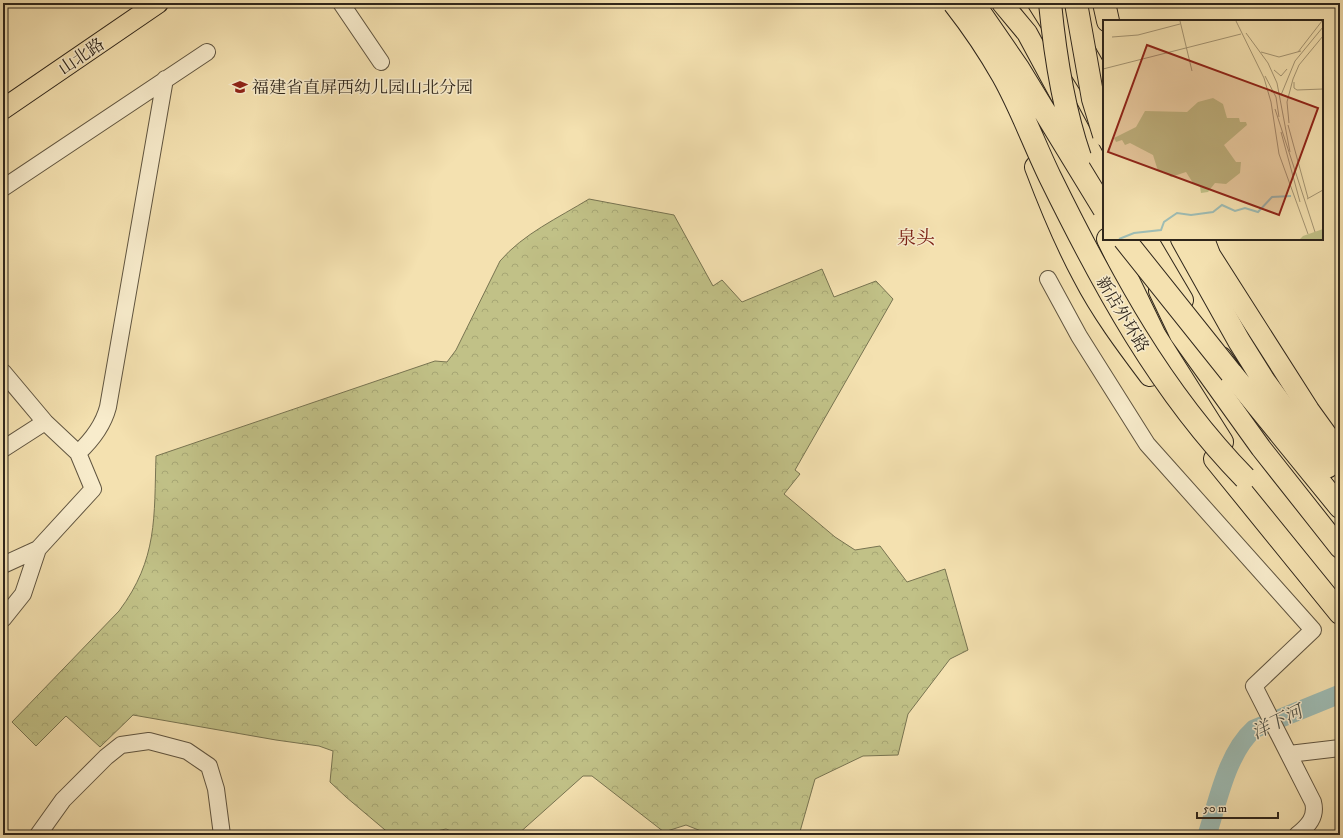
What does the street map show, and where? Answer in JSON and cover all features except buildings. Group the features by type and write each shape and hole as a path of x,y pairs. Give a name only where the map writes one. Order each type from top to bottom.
{"highway":[{"name":"新店外环路","path":"954,3 966,17 1003,76 1079,236 1125,322 1190,417 1217,450 1245,478 1340,594"},
{"path":"973,3 1018,68 1103,207"},
{"path":"1039,3 1103,105"},
{"path":"1050,3 1054,46 1074,139 1103,223"},
{"path":"1076,3 1093,99 1103,132"},
{"path":"1104,3 1108,20"},
{"path":"1017,121 1056,220 1084,276 1108,316 1182,418 1340,613"},
{"path":"1108,240 1155,336 1245,478"},
{"path":"1125,240 1340,507"},
{"path":"1147,240 1176,291 1231,373"},
{"path":"1184,240 1202,248 1239,341 1264,382 1340,484"}],"main road":[{"name":"山北路","path":"3,94 137,3"},
{"name":"山北路","path":"3,109 158,3"},
{"path":"973,3 1017,121"},
{"path":"1002,3 1027,33 1103,174"},
{"path":"1058,3 1103,82"},
{"path":"1108,20 1109,3"},
{"path":"1134,240 1180,335 1261,448 1340,548"},
{"path":"1202,248 1309,410 1340,453"}],"street":[{"path":"341,3 381,62"},
{"path":"3,188 207,52"},
{"path":"78,453 95,436 104,421 108,407 165,79"},
{"path":"1048,279 1080,336 1146,444 1313,630 1254,686 1315,807 1315,813 1310,823 1297,835"},
{"path":"3,372 45,422 78,453 93,489 38,548 3,565"},
{"path":"3,449 45,422"},
{"path":"3,619 23,594 38,548"},
{"path":"38,835 62,800 106,757 121,745 149,741 187,751 209,766 216,789 222,835"},
{"path":"1289,754 1340,748"}],"green space":[{"path":"589,199 674,215 713,286 722,280 742,302 822,269 834,297 876,281 893,299 795,470 800,474 784,494 835,537 855,550 880,546 907,582 945,569 968,650 950,659 908,714 898,755 863,756 815,779 799,835 711,835 686,825 664,832 592,776 583,776 517,835 461,835 446,829 418,835 391,835 330,782 333,751 319,746 133,715 100,747 66,716 36,746 12,722 119,611 132,592 141,573 151,537 154,518 156,456 435,361 447,362 456,350 500,261 509,251 530,235"}],"waterway":[{"name":"洋下河","path":"1207,835 1224,778 1230,764 1245,739 1254,729 1340,694"}],"place":[{"name":"福建省直屏西幼儿园山北分园","path":"240,87"}],"district":[{"name":"泉头","path":"916,237"}]}
